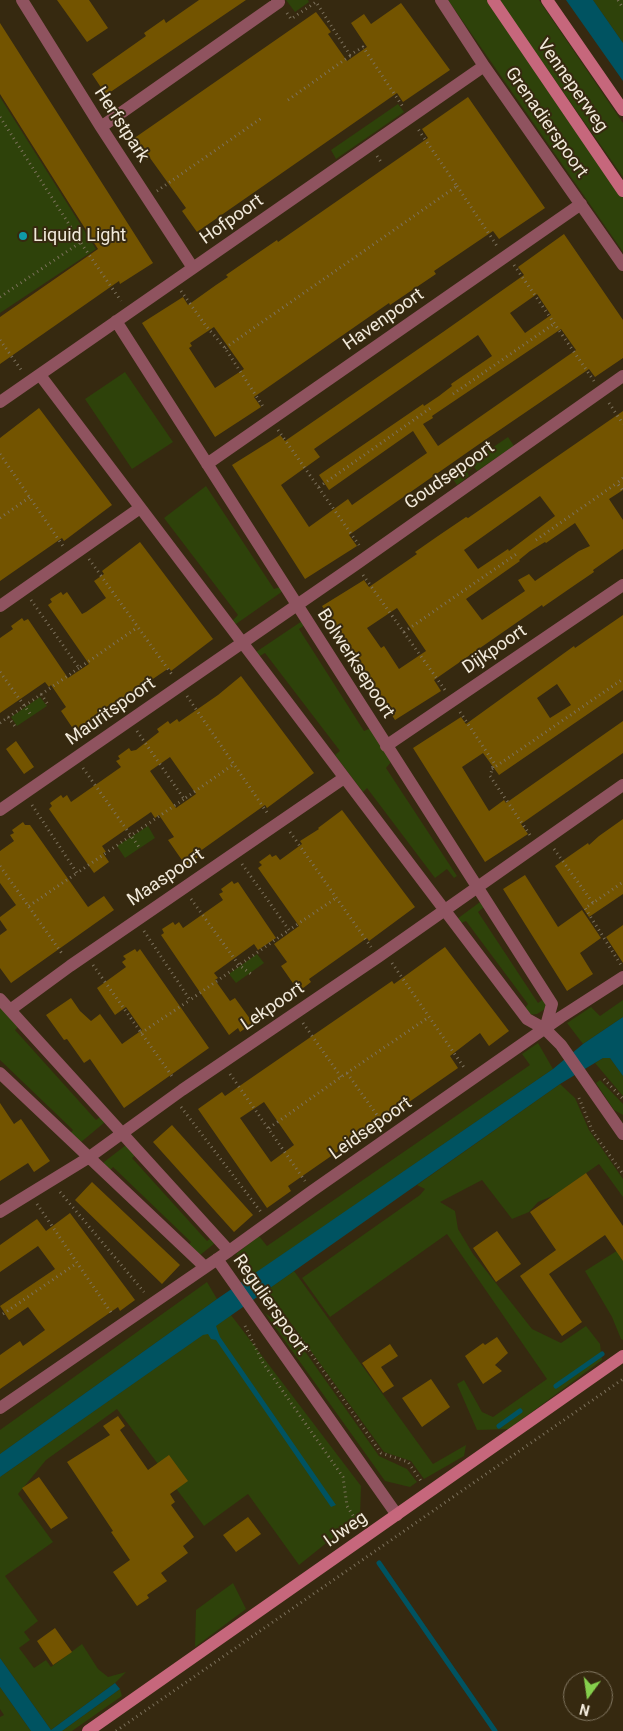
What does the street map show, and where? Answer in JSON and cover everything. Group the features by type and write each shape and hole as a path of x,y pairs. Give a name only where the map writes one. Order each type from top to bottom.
{"street":[{"name":"Herfstpark","path":"22,0 101,127 193,268"},
{"path":"101,127 279,2 277,0"},
{"name":"Grenadierspoort","path":"441,0 484,66 623,265"},
{"name":"Venneperweg","path":"493,0 623,190"},
{"name":"Venneperweg","path":"547,0 623,110"},
{"name":"Hofpoort","path":"0,402 484,66"},
{"name":"Havenpoort","path":"207,464 581,204"},
{"name":"Bolwerksepoort","path":"116,321 552,1004 545,1029"},
{"name":"Goudsepoort","path":"242,642 623,376"},
{"path":"35,378 140,508 527,1019 545,1029 561,1045 623,1134"},
{"path":"0,606 140,508"},
{"name":"Dijkpoort","path":"386,746 623,585"},
{"name":"Mauritspoort","path":"0,810 242,642"},
{"name":"Maaspoort","path":"10,1010 136,920 344,778"},
{"name":"Lekpoort","path":"0,1212 88,1158 623,785"},
{"name":"Leidsepoort","path":"217,1259 472,1079 623,977"},
{"name":"Regulierspoort","path":"0,999 229,1251"},
{"name":"Regulierspoort","path":"0,1073 205,1267 217,1259 397,1515"},
{"path":"0,1408 205,1267"},
{"name":"IJweg","path":"88,1731 623,1356"}],"path":[{"path":"618,0 623,8"},
{"path":"288,100 350,55"},
{"path":"0,116 124,306"},
{"path":"147,197 263,117"},
{"path":"457,186 505,257 511,260 555,323 623,424"},
{"path":"0,297 81,242"},
{"path":"453,394 555,323"},
{"path":"0,340 35,378"},
{"path":"318,487 432,407"},
{"path":"0,454 70,557"},
{"path":"536,540 623,478"},
{"path":"617,483 623,491"},
{"path":"0,518 30,497"},
{"path":"404,632 518,553"},
{"path":"24,589 79,668"},
{"path":"0,723 138,628"},
{"path":"0,672 31,715"},
{"path":"492,770 623,678"},
{"path":"41,694 49,706"},
{"path":"8,717 17,729"},
{"path":"130,720 184,799"},
{"path":"76,758 139,847"},
{"path":"29,906 234,764"},
{"path":"24,794 78,873"},
{"path":"282,821 336,898 429,1017 472,1079"},
{"path":"546,838 593,903"},
{"path":"234,853 289,930"},
{"path":"0,866 70,966"},
{"path":"623,882 585,908 623,968"},
{"path":"182,889 239,965 251,974"},
{"path":"141,1033 336,898"},
{"path":"136,920 190,1000"},
{"path":"86,955 141,1033 178,1094 268,1222"},
{"path":"295,1012 341,1077"},
{"path":"269,1128 429,1017"},
{"path":"222,1063 312,1191"},
{"path":"347,1073 392,1136"},
{"path":"601,1075 623,1099"},
{"path":"576,1092 593,1132 623,1174"},
{"path":"51,1181 153,1302"},
{"path":"30,1194 119,1325"},
{"path":"3,1314 77,1263"},
{"path":"269,1309 298,1335 381,1454 408,1462 439,1507"},
{"path":"244,1323 264,1363 343,1477 347,1506 376,1550"},
{"name":"IJweg","path":"116,1731 623,1378"}],"green space":[{"path":"286,0 308,0 309,2 295,12"},
{"path":"448,0 488,0 623,196 623,252"},
{"path":"501,0 539,0 623,123 623,177 502,5"},
{"path":"593,0 623,0 623,43"},
{"path":"0,97 96,249 0,313"},
{"path":"398,104 404,112 336,159 331,150"},
{"path":"125,372 173,442 132,469 85,399"},
{"path":"508,437 514,446 477,471 474,467 467,472 469,476 457,485 451,476"},
{"path":"206,486 274,589 280,587 283,591 236,624 232,621 238,615 164,518"},
{"path":"302,621 305,625 299,629 364,731 371,728 391,762 386,768 457,876 454,878 447,869 435,878 367,788 363,792 335,755 340,751 265,653 258,657 256,652"},
{"path":"40,697 47,706 17,726 11,717"},
{"path":"148,826 155,838 125,858 117,846"},
{"path":"480,902 484,907 478,912 538,1003 542,1000 546,1003 545,1009 537,1014 529,1015 525,1008 528,1004 466,921 459,924 457,919"},
{"path":"257,954 264,963 236,983 229,974"},
{"path":"623,1000 623,1017 583,1044 567,1023 591,1007 600,1016"},
{"path":"0,1006 18,1027 15,1030 96,1120 100,1117 105,1122 80,1143 70,1134 73,1130 0,1060"},
{"path":"538,1043 553,1069 253,1275 236,1254 259,1236 267,1246 530,1065 522,1054"},
{"path":"603,1058 610,1058 623,1076 623,1096 595,1063"},
{"path":"600,1080 623,1104 623,1115 614,1110 596,1083"},
{"path":"560,1084 575,1098 589,1130 623,1179 623,1197 599,1164 555,1195 538,1202 529,1212 512,1219 482,1180 440,1202 455,1211 458,1229 473,1254 532,1329 561,1343 586,1326 600,1344 602,1360 509,1429 477,1430 457,1384 464,1380 482,1412 493,1417 547,1379 447,1234 330,1317 302,1278 420,1195 425,1189 417,1185"},
{"path":"126,1145 136,1155 132,1158 207,1241 211,1238 215,1243 199,1256 188,1246 191,1242 113,1167 109,1171 103,1165 104,1162"},
{"path":"623,1247 623,1340 585,1271"},
{"path":"294,1271 433,1464 466,1445 464,1456 424,1479 411,1461 384,1452 267,1290"},
{"path":"207,1282 217,1299 0,1454 0,1430"},
{"path":"265,1313 292,1333 379,1456 407,1469 417,1482 410,1487 385,1481"},
{"path":"231,1315 361,1486 360,1516 299,1565 248,1494 204,1526 117,1409 46,1460 18,1494 53,1542 5,1576 38,1621 24,1632 30,1640 19,1648 34,1668 46,1660 51,1667 82,1644 98,1669 108,1677 126,1672 115,1683 51,1730 0,1658 0,1477"},
{"path":"233,1583 246,1609 195,1647 196,1610"},
{"path":"0,1687 31,1731 0,1731 0,1717 4,1715 0,1709"},
{"path":"120,1689 122,1696 72,1731 62,1731"}],"water":[{"path":"566,0 593,0 623,43 623,81"},
{"path":"623,1017 623,1076 610,1058 603,1058 560,1084 216,1326 220,1337 336,1505 331,1507 216,1340 211,1339 208,1334 203,1335 0,1477 0,1454 217,1299 553,1069 583,1044"},
{"path":"0,1658 51,1730 115,1683 120,1689 62,1731 31,1731 0,1687"}],"building":[{"path":"57,0 89,0 108,28 87,42"},
{"path":"199,0 246,0 106,95 92,74 146,36 144,33 164,19 166,23"},
{"path":"401,3 450,70 403,102 397,93 197,232 182,211 186,208 150,158 147,160 133,139 316,12 331,32 328,34 347,61 367,47 351,23 364,14 371,24"},
{"path":"0,23 153,263 120,284 119,281 0,364 0,317 98,249 0,94"},
{"path":"468,97 545,208 499,239 493,231 434,271 436,274 390,305 389,303 254,397 261,407 215,437 142,323 183,297 188,305 228,277 226,275 277,240 278,242 428,138 422,129","holes":["214,327 244,369 215,388 189,348 192,346 190,343"]},
{"path":"564,234 623,320 623,358 595,377 589,369 485,440 349,535 357,546 305,579 232,465 280,435 285,441 443,332 524,275 518,267","holes":["537,294 551,315 525,333 510,313","561,329 576,350 438,446 423,424 433,418 432,416","478,335 492,356 451,384 452,386 439,396 424,406 423,404 319,475 329,490 413,431 427,453 352,505 348,499 309,527 281,485 320,457 314,449"]},
{"path":"39,408 112,505 64,541 62,538 0,581 0,438"},
{"path":"623,411 623,490 609,499 623,520 623,549 593,570 594,572 543,607 542,605 434,680 441,691 395,720 322,606 364,580 369,587 417,554 415,552 466,517 468,518","holes":["540,496 555,516 509,551 508,549 478,569 464,550","575,523 590,546 579,551 535,581 529,574 518,580 525,591 482,620 466,599 520,561 530,551 546,543","397,608 426,651 399,669 384,646 381,648 367,628"]},
{"path":"140,542 213,639 171,671 169,668 110,708 88,724 90,727 78,736 61,711 66,707 51,685 49,687 45,682 0,713 0,638 13,629 11,626 22,618 24,621 28,619 68,678 89,664 48,605 52,602 50,599 61,592 63,595 67,592 82,614 86,612 106,598 94,581 104,574 102,571"},
{"path":"623,615 623,690 499,775 483,753 462,767 489,811 504,800 506,803 623,721 623,753 521,824 528,834 485,862 413,748 461,717 466,724 574,646 575,648","holes":["557,684 571,705 550,718 537,698"]},
{"path":"241,676 314,773 267,808 265,805 196,854 198,857 186,866 168,840 174,837 159,815 155,818 151,812 102,846 106,852 103,853 109,862 94,873 49,809 52,806 50,803 61,795 63,798 67,795 71,802 121,767 116,761 120,759 118,756 129,748 131,751 136,750 159,732 157,729 168,721 170,724 177,719 179,722 218,695","holes":["170,757 196,794 176,808 150,771"]},
{"path":"16,741 34,767 24,774 6,749"},
{"path":"342,810 415,907 369,941 367,938 309,979 311,982 302,989 297,989 281,966 287,962 274,944 299,926 258,868 262,865 259,862 270,854 272,857 276,855 280,860 302,844 300,841 319,829"},
{"path":"623,819 623,894 589,917 555,866 588,843 589,845"},
{"path":"23,822 25,825 30,825 88,907 104,896 114,910 11,983 0,968 0,935 7,930 0,917 16,905 0,883 0,851 14,841 10,835 14,833 12,830"},
{"path":"525,875 558,927 582,910 601,938 580,953 593,974 567,991 503,889"},
{"path":"232,881 234,884 238,882 276,938 258,950 254,944 214,973 218,978 215,980 230,1001 235,998 253,1023 240,1032 238,1028 229,1035 161,935 164,933 162,929 173,922 175,925 179,922 183,928 223,900 219,894 223,892 221,889"},
{"path":"623,925 623,963 606,937"},
{"path":"445,947 509,1031 489,1046 480,1033 450,1056 458,1068 288,1186 291,1191 267,1208 198,1109 222,1092 225,1096 392,981 394,984","holes":["264,1102 294,1145 271,1162 240,1118"]},
{"path":"135,949 137,952 140,949 209,1048 124,1108 90,1059 84,1063 67,1039 64,1040 46,1015 71,998 80,1011 91,1021 100,1014 122,1044 142,1030 126,1007 115,1015 97,988 126,967 122,962 126,959 123,956"},
{"path":"0,1103 14,1124 21,1119 50,1161 34,1172 28,1163 0,1181"},
{"path":"172,1125 253,1215 234,1232 153,1142"},
{"path":"586,1173 623,1226 623,1261 605,1235 549,1274 582,1322 562,1336 520,1276 556,1250 530,1212"},
{"path":"92,1182 180,1265 162,1284 75,1200"},
{"path":"70,1213 135,1300 120,1311 118,1307 0,1389 0,1355 20,1341 23,1346 45,1330 28,1307 9,1320 0,1306 55,1269 38,1246 0,1272 0,1245 37,1219 46,1231"},
{"path":"497,1231 521,1264 496,1282 473,1248"},
{"path":"497,1337 508,1353 495,1365 502,1371 483,1384 465,1356 483,1343 485,1345"},
{"path":"390,1344 398,1356 381,1367 394,1386 383,1393 362,1363"},
{"path":"431,1379 450,1407 422,1427 402,1398"},
{"path":"118,1416 125,1426 120,1430 148,1470 169,1455 188,1481 170,1494 175,1502 171,1505 194,1537 183,1546 188,1553 161,1573 167,1581 147,1595 149,1598 137,1606 113,1572 130,1560 67,1462 110,1435 103,1426"},
{"path":"39,1477 68,1518 51,1529 22,1488"},
{"path":"248,1517 261,1534 236,1552 223,1535"},
{"path":"55,1628 72,1652 53,1665 37,1641"}],"waterway":[{"path":"556,1386 602,1354"},
{"path":"499,1426 520,1411"},
{"path":"379,1563 495,1731"}],"place":[{"name":"Liquid Light","path":"23,236"}]}
